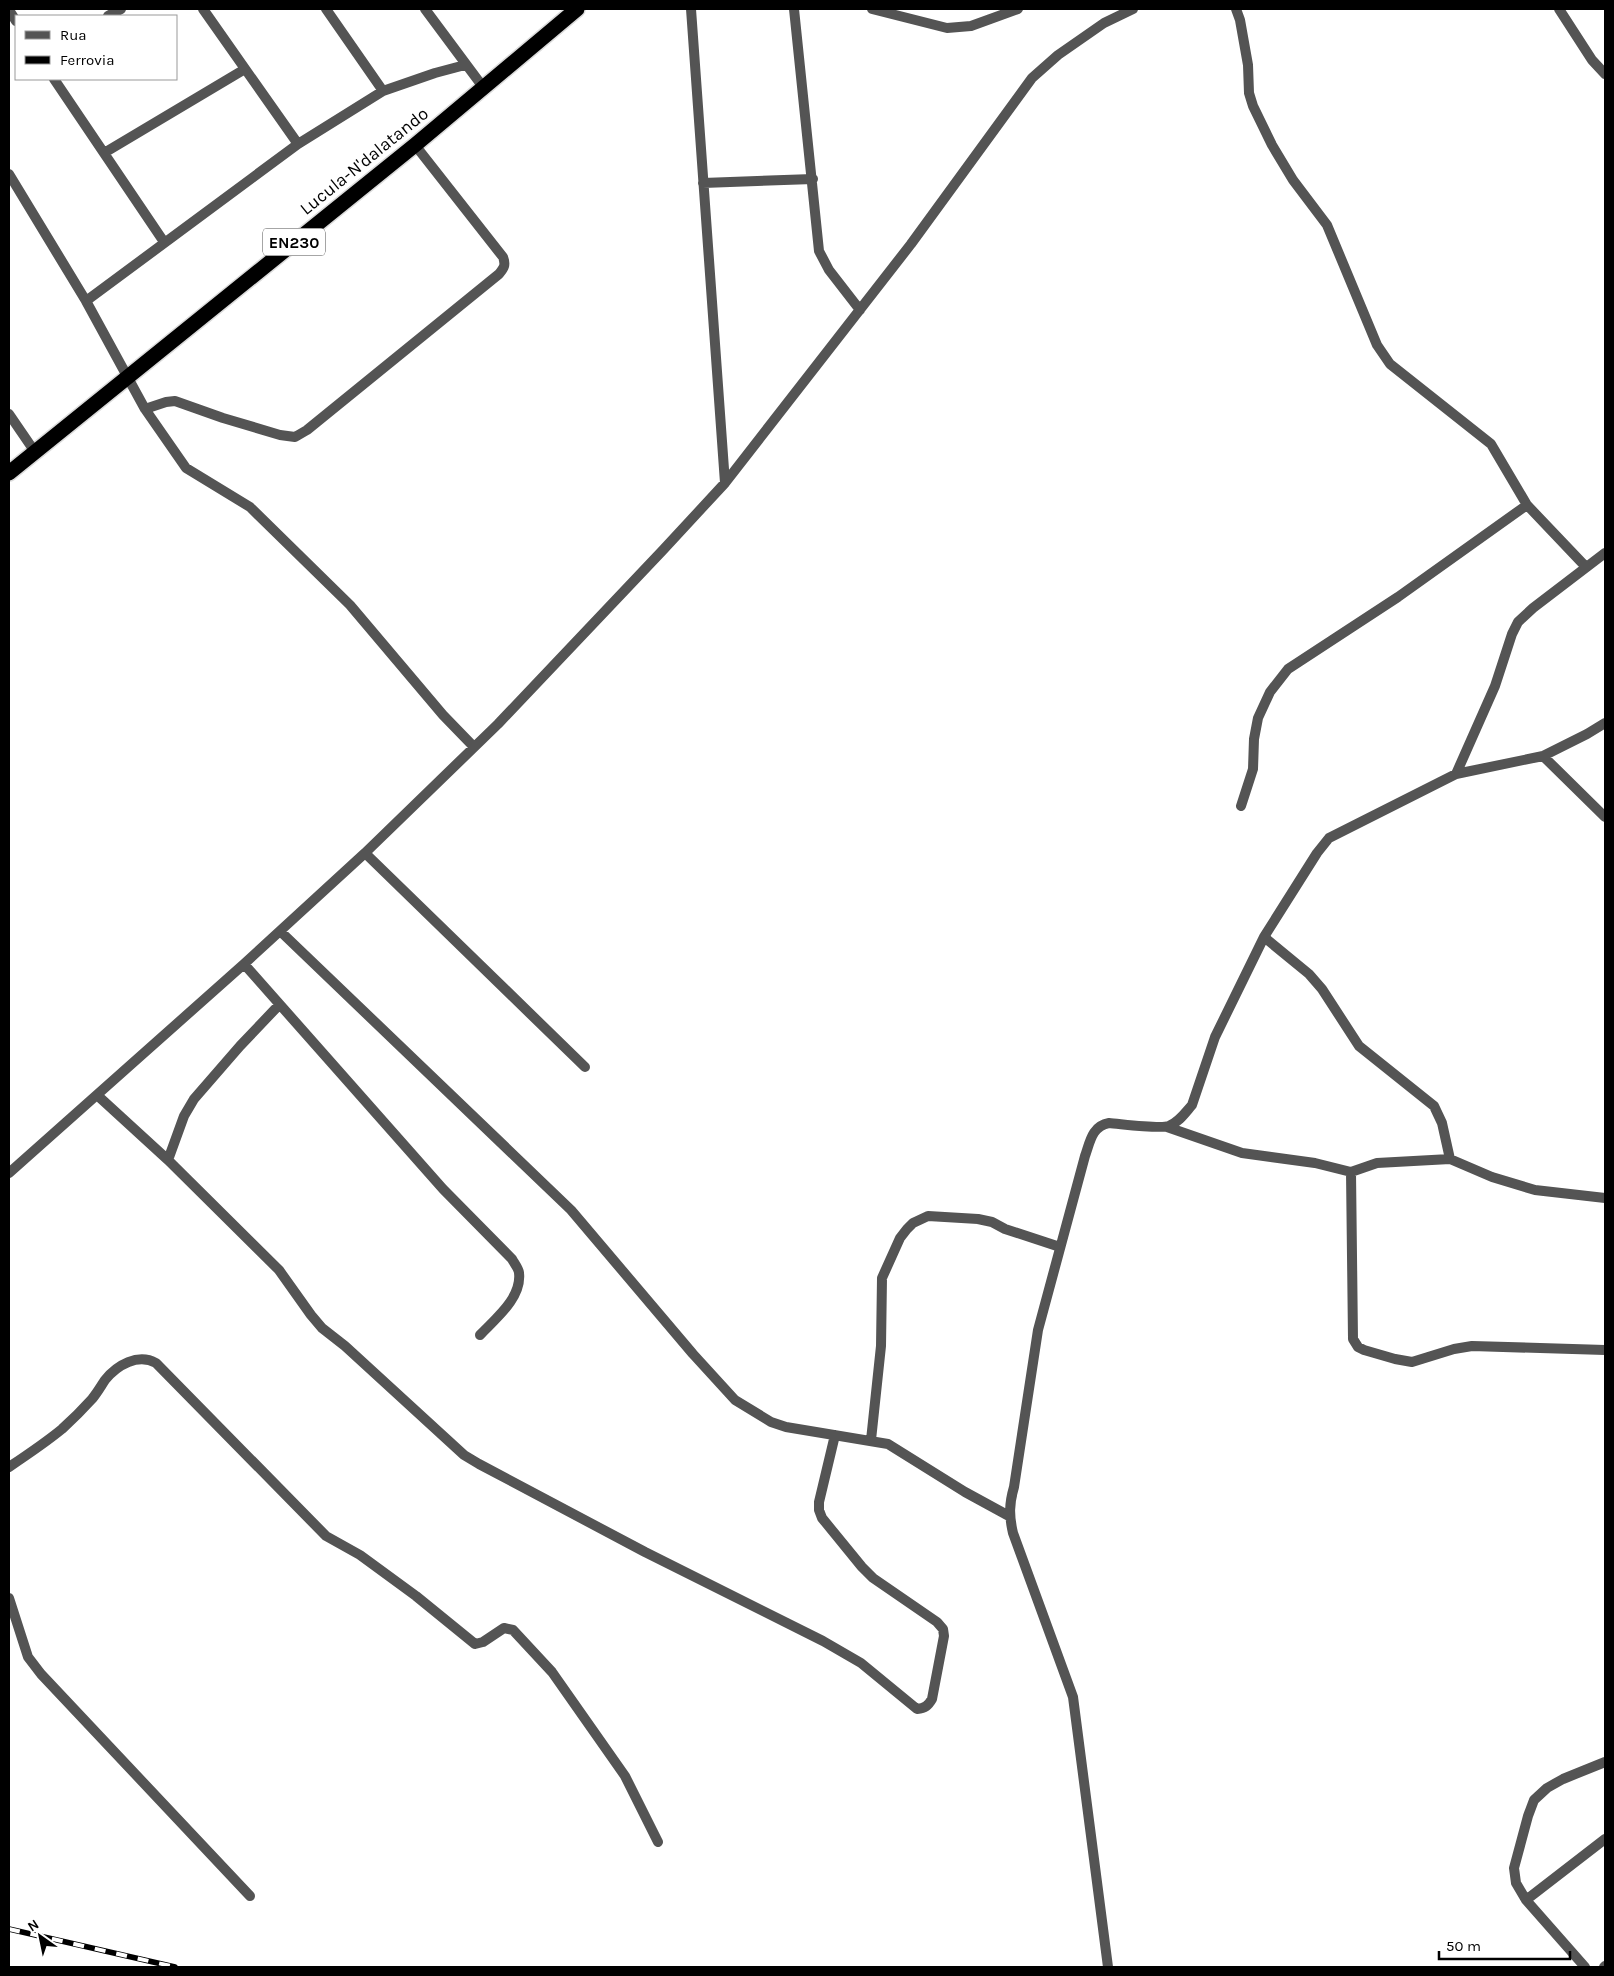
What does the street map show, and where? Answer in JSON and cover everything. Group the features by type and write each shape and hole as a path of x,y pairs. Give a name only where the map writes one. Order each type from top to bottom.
{"highway":[{"name":"Lucula-N'dalatando","path":"9,473 415,145 577,9"}],"street":[{"path":"110,15 121,9"},
{"path":"203,9 298,144"},
{"path":"326,9 382,91"},
{"path":"425,9 483,87"},
{"path":"691,9 725,483"},
{"path":"794,9 819,251 829,270 860,310"},
{"path":"872,9 947,28 971,26 1018,9"},
{"path":"9,1173 244,964 365,853 474,748 657,557 725,483 860,310 1032,78 1058,55 1104,24 1133,9"},
{"path":"1236,9 1240,20 1248,65 1249,93 1253,106 1272,145 1285,166 1309,202 1328,225 1377,345 1390,364 1491,444 1527,505 1586,567"},
{"path":"1559,9 1592,60 1605,74"},
{"path":"86,301 298,144 382,91 465,65"},
{"path":"104,153 245,69"},
{"path":"55,80 164,242"},
{"path":"145,409 175,401 232,421 280,435 295,437 307,430 499,274 504,268 505,262 502,257 415,145"},
{"path":"9,174 86,301 145,409 186,468 250,507 350,605 443,715 474,748"},
{"path":"704,183 813,179"},
{"path":"9,414 35,452"},
{"path":"1241,806 1253,769 1254,740 1258,718 1270,692 1288,669 1398,597 1527,505"},
{"path":"1456,774 1495,686 1512,634 1518,622 1533,608 1605,553"},
{"path":"1167,1127 1177,1122 1192,1105 1215,1037 1264,937 1317,853 1329,838 1456,774 1543,756 1587,734 1605,722"},
{"path":"1543,756 1605,816"},
{"path":"365,853 585,1067"},
{"path":"280,931 571,1210 693,1354 735,1400 771,1422 786,1427 888,1444 965,1492 1009,1516"},
{"path":"1264,937 1309,974 1322,989 1359,1046 1434,1106 1442,1123 1450,1159"},
{"path":"244,964 444,1189 512,1259 520,1272 518,1286 512,1300 480,1335"},
{"path":"168,1160 181,1129 184,1116 194,1099 279,1005"},
{"path":"97,1095 168,1160 279,1270 310,1315 322,1328 345,1346 464,1454 479,1464 645,1552 823,1641 861,1663 917,1709 924,1708 932,1699 944,1636 943,1629 937,1622 873,1578 822,1518 819,1502 835,1435"},
{"path":"1108,1967 1073,1696 1013,1533 1009,1516 1038,1330 1085,1156 1094,1131 1102,1124 1109,1123 1167,1127 1242,1153 1315,1163 1351,1172 1376,1163 1450,1159 1492,1177 1535,1190 1605,1198"},
{"path":"1351,1172 1353,1339 1358,1347 1395,1360 1412,1362 1454,1349 1472,1346 1605,1350"},
{"path":"870,1440 881,1346 882,1278 906,1229 913,1223 928,1216 978,1219 992,1222 1005,1229 1060,1248"},
{"path":"9,1466 36,1449 63,1428 93,1397 106,1378 116,1370 136,1359 150,1360 156,1363 326,1536 360,1555 416,1596 475,1644 483,1642 504,1628 513,1630 552,1672 625,1776 658,1842"},
{"path":"9,1598 10,1608 28,1656 42,1674 250,1896"},
{"path":"1585,1967 1526,1900 1516,1883 1514,1868 1534,1800 1547,1788 1563,1779 1605,1762"},
{"path":"1526,1900 1605,1839"}],"railway":[{"path":"9,1929 175,1967"}]}
